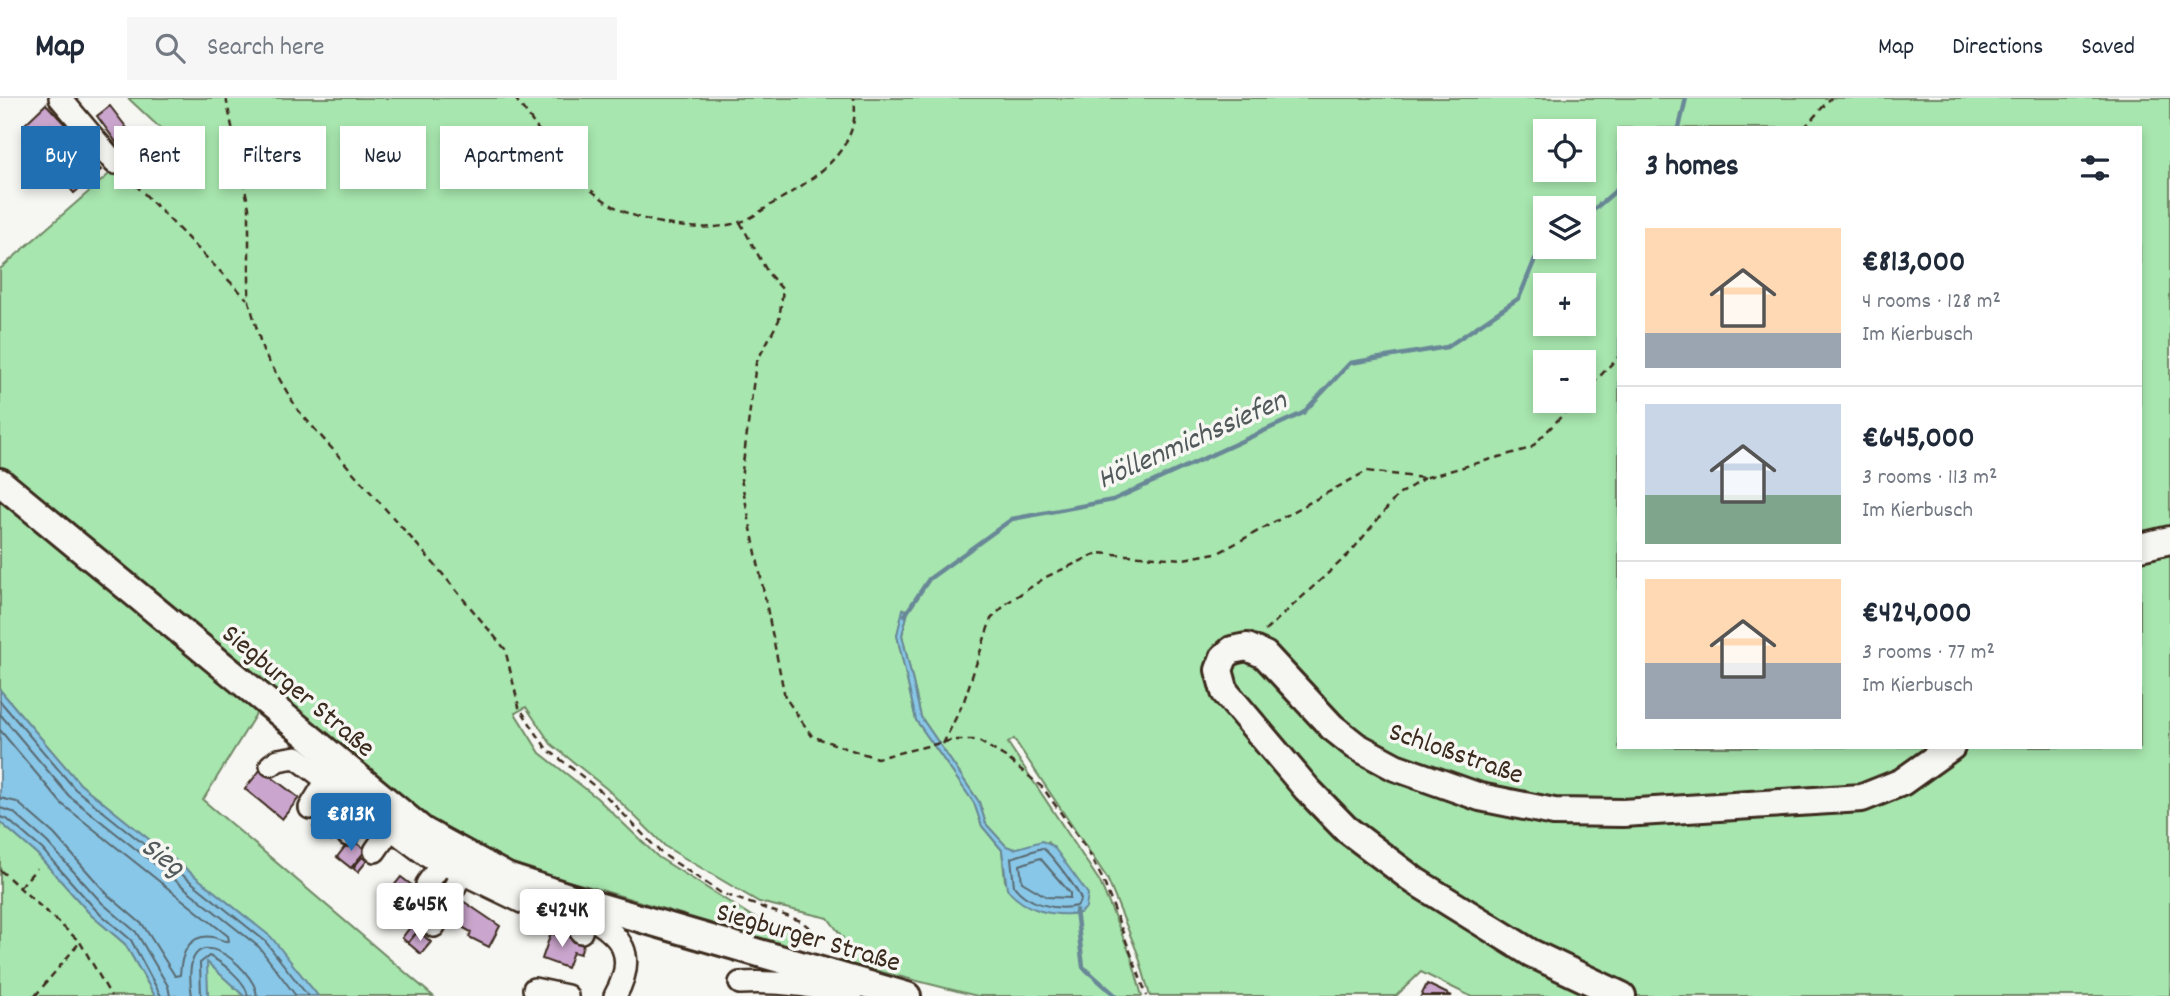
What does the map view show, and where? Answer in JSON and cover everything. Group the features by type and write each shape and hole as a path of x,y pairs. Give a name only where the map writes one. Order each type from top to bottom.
{"main road":[{"name":"Siegburger Straße","path":"0,482 423,831 587,917 816,978 907,996"},
{"path":"2142,547 2170,540"},
{"name":"Schloßstraße","path":"1247,646 1265,654 1322,717 1366,753 1455,789 1540,810 1623,813 1855,800 1902,782 1948,749"},
{"path":"1247,646 1232,650 1222,661 1219,676 1225,692 1307,789 1345,828 1415,881 1531,953 1622,996"}],"street":[{"path":"60,98 114,162"},
{"path":"271,765 278,760 296,757 442,863 522,902 574,918 587,917 612,930 624,946 623,982 615,996"},
{"path":"310,808 327,779"},
{"path":"348,835 365,809"},
{"path":"375,851 391,828"},
{"path":"427,884 442,863"},
{"path":"434,926 462,873"},
{"path":"740,983 816,978 851,996"},
{"path":"534,989 567,996"}],"path":[{"path":"226,98 249,208 248,301 263,351 297,409 435,565 505,649 519,707 546,748 602,792 661,853 721,893 801,921 818,935 816,978"},
{"path":"515,98 546,139 599,199 629,214 660,223 702,228 740,222 819,176 842,148 856,113 854,98"},
{"path":"1806,126 1831,98"},
{"path":"140,189 248,301"},
{"path":"740,222 768,273 783,290 779,320 755,363 741,479 785,697 812,736 877,758 953,740 977,740 1007,758 1043,788 1088,851 1103,880 1147,996"},
{"path":"1596,380 1617,358"},
{"path":"1247,646 1350,553 1397,496 1424,478 1531,448 1565,413"},
{"path":"943,744 964,701 991,619 1007,603 1046,578 1098,553 1184,559 1220,552 1367,471 1424,478"},
{"path":"20,887 37,868"},
{"path":"0,870 80,942 111,996"},
{"path":"35,996 80,942"}],"green space":[{"path":"128,98 2170,98 2170,996 1470,996 1421,972 1396,996 1150,996 1138,954 1107,878 1014,739 1008,743 1100,882 1131,956 1142,996 977,996 842,962 843,938 828,918 759,902 666,847 607,789 551,744 526,707 515,713 540,753 597,798 658,857 753,917 796,931 790,947 591,887 428,846 262,704 203,800 433,996 318,996 270,937 80,784 0,690 0,269 92,189 100,189 100,182 114,170 114,189 205,189 205,126 158,126","holes":["904,609 908,612 902,635 921,717 979,802 986,824 1006,846 1014,849 1048,842 1071,872 1059,914 1005,881 1002,850 982,826 974,803 916,720 897,635"]},
{"path":"0,822 37,854 91,915 125,944 155,996 0,996"},
{"path":"206,961 244,996 208,996"}],"water":[{"path":"903,609 908,611 902,635 921,717 979,802 986,824 1006,846 1014,849 1042,841 1053,846 1088,894 1086,908 1080,913 1040,911 1022,903 1007,889 1002,850 982,826 974,803 916,720 897,635"},
{"name":"Sieg","path":"0,690 80,784 271,937 318,996 244,996 207,962 208,996 155,996 125,944 91,915 37,854 0,822"}],"building":[{"path":"46,104 66,126 27,126 25,124"},
{"path":"110,106 125,126 114,126 114,139 97,116"},
{"path":"261,769 299,798 282,819 245,789"},
{"path":"328,806 347,820 331,841 313,827"},
{"path":"351,839 366,850 351,868 337,857"},
{"path":"362,857 367,861 358,872 353,868"},
{"path":"401,877 425,895 413,911 399,900 395,905 385,897"},
{"path":"460,899 500,926 489,947 469,937 471,932 451,921"},
{"path":"411,926 418,931 408,943 402,938"},
{"path":"418,931 431,942 421,954 408,943"},
{"path":"551,933 561,937 563,933 585,940 580,954 573,952 567,968 542,959"},
{"path":"1427,984 1452,996 1421,996"}],"waterway":[{"name":"Höllenmichssiefen","path":"1679,126 1686,98"},
{"name":"Höllenmichssiefen","path":"1596,208 1617,190"},
{"name":"Höllenmichssiefen","path":"905,615 929,579 1012,519 1113,500 1303,413 1350,363 1447,347 1519,298 1535,259"},
{"name":"Höllenmichssiefen","path":"1076,910 1083,967 1116,996"}]}
